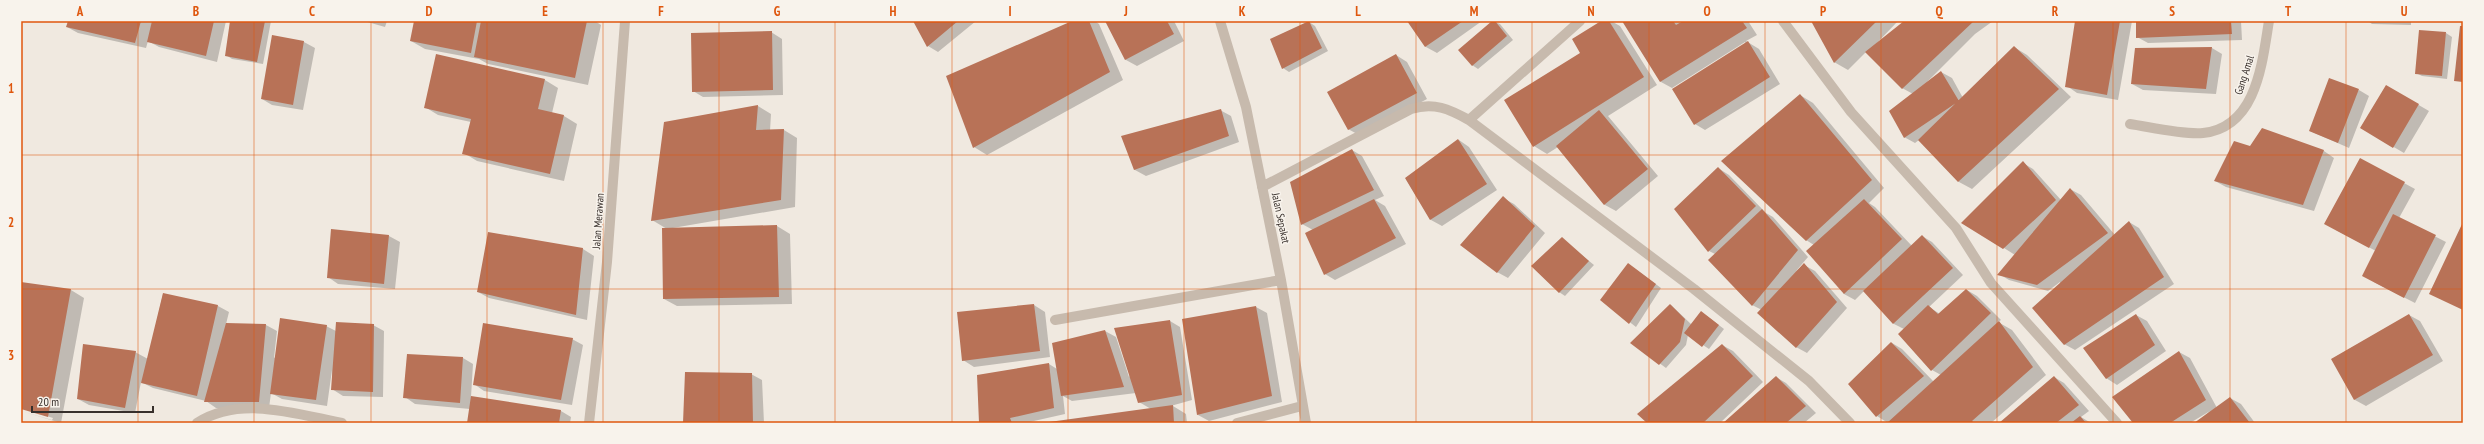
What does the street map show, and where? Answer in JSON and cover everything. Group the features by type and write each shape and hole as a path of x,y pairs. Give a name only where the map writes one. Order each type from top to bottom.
{"street":[{"name":"Jalan Merawan","path":"589,423 607,262 625,21"},
{"name":"Jalan Sepakat","path":"1220,21 1246,107 1281,280 1306,423"},
{"path":"1469,120 1580,21"},
{"path":"1783,21 1851,112 1956,228 1991,283 2117,423"},
{"name":"Gang Amal","path":"2130,124 2202,133 2217,130 2231,123 2244,111 2254,93 2263,57 2269,21"},
{"path":"1262,187 1411,108 1434,105 1448,109 1469,120 1694,289 1809,381 1850,423"},
{"path":"1055,320 1281,280"},
{"path":"1237,423 1302,406"},
{"path":"198,423 209,415 247,408 342,423"}],"building":[{"path":"68,21 141,21 135,43 66,27"},
{"path":"152,21 214,21 206,56 147,42"},
{"path":"230,21 265,21 257,62 225,56"},
{"path":"414,21 477,21 471,53 410,41"},
{"path":"481,21 587,21 575,78 474,57"},
{"path":"913,21 958,21 927,47"},
{"path":"1072,21 1089,21 1110,72 973,148 946,76"},
{"path":"1105,21 1167,21 1174,34 1125,60"},
{"path":"1309,21 1322,48 1282,69 1270,39"},
{"path":"1407,21 1463,21 1425,47"},
{"path":"1492,21 1495,21 1507,36 1472,66 1458,50"},
{"path":"1601,21 1609,21 1644,77 1533,147 1504,100 1580,53 1572,39"},
{"path":"1622,21 1673,21 1676,25 1683,21 1742,21 1747,28 1660,82"},
{"path":"1811,21 1877,21 1834,63"},
{"path":"1904,21 1974,21 1902,89 1865,52"},
{"path":"2075,21 2120,21 2107,95 2065,87"},
{"path":"2136,21 2231,21 2232,34 2136,38"},
{"path":"2460,26 2463,26 2463,82 2454,81"},
{"path":"2419,30 2446,32 2442,76 2415,74"},
{"path":"772,31 773,90 692,92 691,33"},
{"path":"272,35 304,41 293,105 261,99"},
{"path":"1748,41 1770,77 1694,125 1672,89"},
{"path":"2014,46 2059,89 1958,182 1918,140"},
{"path":"2212,47 2206,89 2131,84 2135,48"},
{"path":"436,54 545,79 538,109 564,115 550,174 462,154 471,119 424,108"},
{"path":"1396,54 1417,93 1348,130 1327,92"},
{"path":"1941,71 1959,101 1904,138 1889,111"},
{"path":"2329,78 2359,89 2338,143 2309,131"},
{"path":"2386,85 2419,104 2393,148 2360,128"},
{"path":"1800,94 1872,180 1806,241 1721,161"},
{"path":"758,105 756,130 784,129 781,200 651,221 664,122"},
{"path":"1221,109 1229,136 1134,170 1121,136"},
{"path":"1599,110 1648,169 1604,205 1556,146"},
{"path":"2262,128 2324,150 2303,205 2214,181 2234,141 2250,146"},
{"path":"1458,139 1487,184 1430,220 1405,178"},
{"path":"1352,149 1374,190 1301,225 1290,182"},
{"path":"2360,158 2405,182 2369,248 2324,224"},
{"path":"2023,161 2056,200 2003,249 1961,223"},
{"path":"1718,167 1756,206 1708,252 1674,209"},
{"path":"2070,188 2108,233 2037,285 1997,275"},
{"path":"1503,196 1535,226 1497,273 1460,245"},
{"path":"1374,199 1396,238 1324,275 1305,233"},
{"path":"1864,199 1902,239 1844,294 1806,251"},
{"path":"1762,209 1798,250 1752,306 1708,260"},
{"path":"2393,214 2436,235 2404,298 2362,276"},
{"path":"2129,221 2164,277 2064,345 2032,308"},
{"path":"2463,222 2463,310 2429,294"},
{"path":"777,225 779,297 663,299 662,228"},
{"path":"331,229 389,235 384,284 327,278"},
{"path":"488,232 583,248 576,315 477,292"},
{"path":"1922,235 1953,268 1893,324 1863,291"},
{"path":"1562,237 1589,261 1559,293 1531,266"},
{"path":"1628,263 1656,284 1629,324 1600,300"},
{"path":"1804,263 1837,302 1796,348 1757,313"},
{"path":"21,282 71,289 48,417 21,409"},
{"path":"1966,289 1991,313 1931,371 1898,334 1928,305 1938,314"},
{"path":"163,293 218,305 197,396 141,383"},
{"path":"1034,304 1040,351 962,361 957,312"},
{"path":"1670,304 1685,319 1680,342 1659,365 1630,343"},
{"path":"1256,306 1272,396 1197,415 1182,319"},
{"path":"1701,311 1719,325 1702,347 1684,333"},
{"path":"2136,314 2155,345 2106,379 2083,348"},
{"path":"2409,314 2433,355 2354,400 2331,359"},
{"path":"280,318 327,325 316,400 270,394"},
{"path":"1170,320 1182,395 1138,403 1114,328"},
{"path":"1999,321 2033,367 1972,421 1974,423 1887,423"},
{"path":"336,322 374,324 373,392 331,390"},
{"path":"226,323 266,324 259,402 204,402"},
{"path":"483,323 573,338 561,400 473,385"},
{"path":"1105,330 1124,387 1061,396 1052,343"},
{"path":"1891,342 1924,376 1876,417 1848,384"},
{"path":"83,344 136,351 125,408 77,399"},
{"path":"1722,344 1753,376 1703,423 1647,423 1637,414"},
{"path":"2179,351 2206,400 2170,423 2133,423 2112,397"},
{"path":"407,354 463,357 460,403 403,398"},
{"path":"1049,363 1054,408 1010,418 1012,423 979,423 977,375"},
{"path":"685,372 752,373 753,423 683,423"},
{"path":"1776,376 1806,406 1786,423 1723,423"},
{"path":"2054,376 2079,405 2056,423 1999,423"},
{"path":"471,396 561,410 559,423 467,423"},
{"path":"2230,397 2250,423 2194,423"},
{"path":"1173,405 1174,423 1049,422"},
{"path":"2080,416 2086,423 2071,423"}]}
